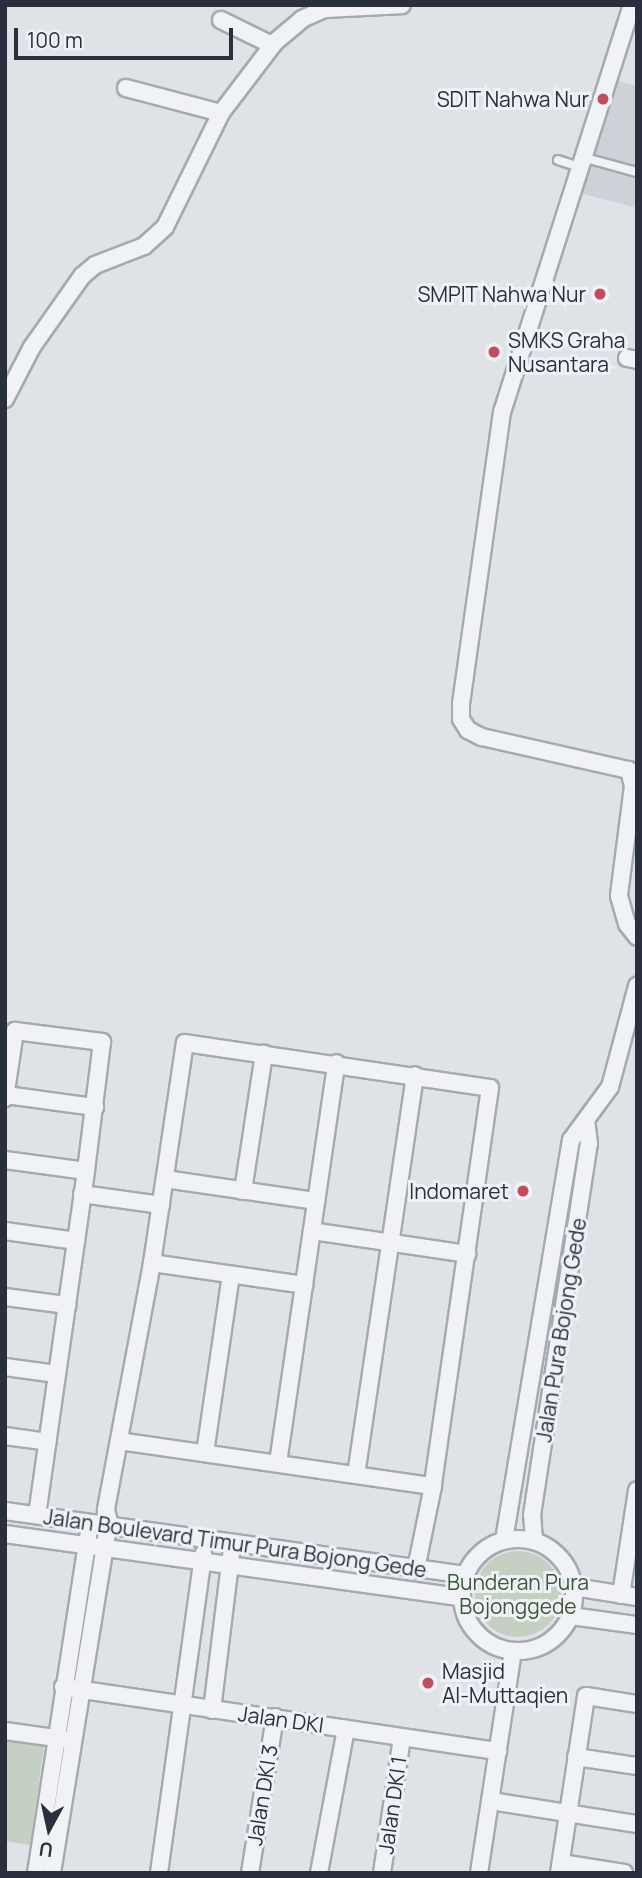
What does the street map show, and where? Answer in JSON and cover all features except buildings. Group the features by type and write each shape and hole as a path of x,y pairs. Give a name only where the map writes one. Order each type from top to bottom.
{"street":[{"path":"5,399 32,347 82,276 95,265 144,246 165,227 221,113 272,45 320,7 402,5"},
{"path":"632,5 579,161 495,443 461,719 468,730 482,737 629,770 633,786 619,896 627,924 637,937"},
{"path":"221,20 272,45"},
{"path":"126,88 221,113"},
{"path":"619,896 637,900"},
{"path":"504,1539 571,1140 610,1087 637,986"},
{"path":"37,1515 48,1442 95,1107 103,1046 72,1037 15,1031 6,1096 95,1107"},
{"path":"52,1873 119,1441 152,1263 185,1043 336,1063 490,1088 433,1486 416,1569"},
{"path":"243,1191 264,1054"},
{"path":"278,1463 336,1063"},
{"path":"356,1475 415,1075"},
{"name":"Jalan Pura Bojong Gede","path":"534,1541 532,1515 589,1144 586,1121"},
{"path":"5,1160 86,1171"},
{"path":"165,1179 316,1201"},
{"path":"82,1194 161,1205"},
{"path":"5,1231 76,1241"},
{"path":"312,1231 467,1254"},
{"path":"152,1263 304,1286"},
{"path":"205,1453 231,1275"},
{"path":"5,1297 67,1305"},
{"path":"5,1367 57,1374"},
{"path":"5,1436 48,1442"},
{"path":"119,1441 433,1486"},
{"path":"574,1587 629,1596 637,1490"},
{"name":"Jalan Boulevard Timur Pura Bojong Gede","path":"5,1511 89,1523 107,1516 205,1538 464,1575"},
{"path":"36,1873 89,1523"},
{"name":"Jalan Boulevard Timur Pura Bojong Gede","path":"5,1534 461,1597"},
{"path":"159,1873 205,1538"},
{"path":"504,1539 534,1541 561,1558 574,1587 571,1616 557,1636 537,1648 513,1651 488,1643 469,1625 461,1597 464,1575 473,1559 504,1539"},
{"path":"212,1710 232,1542"},
{"path":"571,1616 637,1625"},
{"path":"479,1873 513,1651"},
{"name":"Jalan DKI","path":"63,1687 183,1707 275,1717 498,1751"},
{"path":"624,1873 560,1868 566,1813 586,1696 637,1704"},
{"name":"Jalan DKI 3","path":"250,1873 275,1717"},
{"path":"319,1873 346,1729"},
{"path":"5,1731 72,1741"},
{"name":"Jalan DKI 1","path":"382,1873 402,1737"},
{"path":"576,1757 637,1766"},
{"path":"491,1801 637,1824"}],"lane":[{"path":"558,160 579,161 637,173"}],"shaded area":[{"path":"607,78 637,86 637,208 576,192"}],"green space":[{"name":"Bunderan Pura Bojonggede","path":"518,1551 542,1558 554,1570 561,1594 554,1618 542,1630 518,1637 494,1630 482,1618 475,1594 482,1570 494,1558"},
{"path":"5,1735 45,1740 30,1845 5,1841"}],"place":[{"name":"SDIT Nahwa Nur","path":"603,99"},
{"name":"SMPIT Nahwa Nur","path":"600,294"},
{"name":"SMKS Graha Nusantara","path":"494,352"},
{"name":"Indomaret","path":"523,1191"},
{"name":"Masjid Al-Muttaqien","path":"428,1683"}]}
